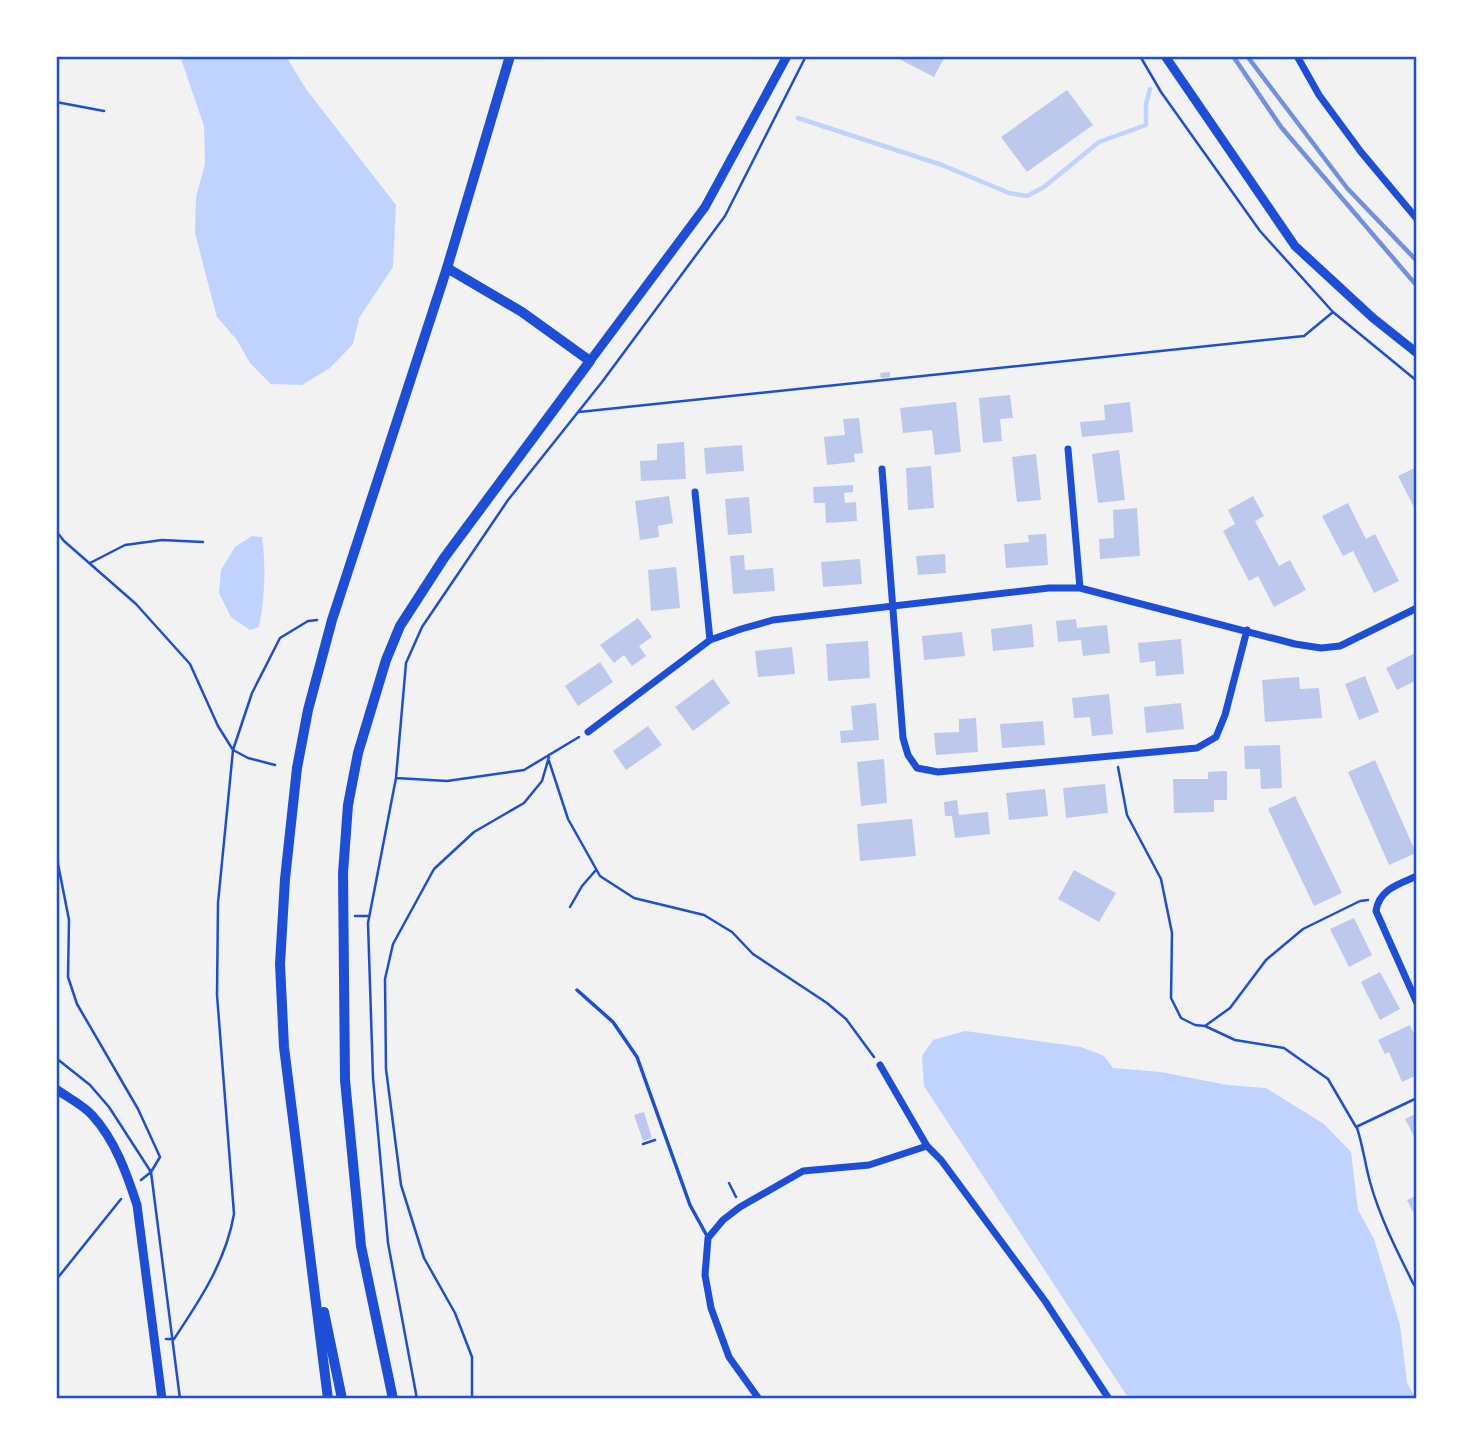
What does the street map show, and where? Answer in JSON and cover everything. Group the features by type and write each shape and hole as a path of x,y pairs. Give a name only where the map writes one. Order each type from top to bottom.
{"highway":[{"path":"328,1399 284,1047 280,964 285,878 297,768 308,710 332,620 447,268 510,56"},
{"path":"310,1248 342,1399"}],"main road":[{"path":"393,1399 361,1246 345,1080 343,873 348,806 358,752 386,660 400,626 444,558 590,361 522,312 447,268"}],"street":[{"path":"590,361 705,207 787,56"},
{"path":"1165,56 1295,246 1373,318 1417,353"},
{"path":"1297,56 1319,95 1361,152 1417,219"},
{"path":"1068,449 1080,588"},
{"path":"882,469 904,738 908,755 917,768 938,772 1197,748 1216,737 1247,630"},
{"path":"695,492 710,640"},
{"path":"588,732 710,640 772,620 1049,588 1080,588 1321,648 1340,646 1417,608"},
{"path":"1417,876 1386,891 1379,899 1377,915 1417,1003"},
{"path":"880,1065 928,1146 1045,1301 1109,1399"},
{"path":"56,1089 92,1115 119,1155 131,1187 137,1205 162,1399"},
{"path":"759,1399 729,1357 711,1308 705,1275 708,1238 723,1220 740,1207 803,1171 869,1165 928,1146"}],"lane":[{"path":"577,990 613,1022 637,1058 690,1205 708,1238"}],"path":[{"path":"417,1399 388,1243 373,1078 368,923 396,778 406,663 422,627 508,500 579,412 724,216 806,56"},
{"path":"56,102 104,111"},
{"path":"579,412 1304,336 1333,312"},
{"path":"56,531 136,604 190,664 218,726 233,750 248,758 275,765"},
{"path":"90,563 125,545 162,540 203,542"},
{"path":"180,1399 174,1339 222,1259 234,1214 217,996 218,903 233,750 252,693 280,638 308,621 332,620"},
{"path":"396,778 447,781 524,770 588,732"},
{"path":"549,757 568,819 600,876 634,898 704,915 732,932 753,954 827,1003 846,1019 880,1065"},
{"path":"472,1399 472,1357 455,1313 424,1258 401,1185 386,1069 385,979 393,944 435,870 474,832 524,803 542,781 549,757"},
{"path":"1116,757 1127,815 1161,879 1172,933 1171,998 1181,1018 1195,1026 1205,1026 1235,1040 1284,1048 1328,1079 1356,1127 1382,1220 1414,1285 1417,1282"},
{"path":"56,820 57,863 69,920 68,977 77,1004 138,1109 160,1157 151,1172 131,1187 56,1280"},
{"path":"570,907 582,886 596,870"},
{"path":"1205,1026 1230,1008 1266,960 1303,929 1360,901 1379,899"},
{"path":"1356,1127 1417,1098"},
{"path":"643,1144 665,1136"},
{"path":"729,1183 740,1207"},
{"path":"156,1340 174,1339"}],"water":[{"path":"180,56 286,56 306,89 396,205 393,267 359,318 353,344 330,368 302,385 271,384 250,363 237,340 217,317 195,233 196,197 205,164 204,126"},
{"path":"252,536 262,537 264,582 259,627 250,630 231,617 219,593 221,570 235,547"},
{"path":"965,1031 1081,1047 1104,1056 1113,1068 1161,1072 1227,1085 1266,1088 1324,1124 1351,1152 1358,1210 1374,1239 1400,1325 1407,1383 1416,1399 1129,1399 924,1086 922,1056 933,1040"}],"building":[{"path":"893,56 945,56 934,77"},
{"path":"1067,90 1093,125 1027,172 1001,137"},
{"path":"890,372 890,377 881,378 880,373"},
{"path":"1010,395 1013,418 1000,419 1002,441 983,443 979,398"},
{"path":"956,402 961,452 935,455 932,430 903,433 900,408"},
{"path":"1130,402 1133,432 1082,437 1080,422 1105,420 1104,405"},
{"path":"859,418 863,453 854,454 855,462 827,465 824,437 845,435 843,419"},
{"path":"684,442 686,479 641,481 640,461 657,460 657,444"},
{"path":"742,445 744,471 706,474 704,448"},
{"path":"1119,450 1125,500 1098,503 1092,454"},
{"path":"1036,454 1041,500 1017,502 1012,457"},
{"path":"931,466 934,508 908,510 906,468"},
{"path":"1417,467 1417,513 1398,476"},
{"path":"853,485 853,492 844,493 845,503 856,502 857,521 826,523 825,503 814,503 813,487"},
{"path":"669,496 673,523 658,526 659,537 640,540 635,501"},
{"path":"1253,496 1264,516 1255,521 1279,566 1290,560 1306,590 1274,607 1258,576 1249,581 1223,531 1235,524 1228,510"},
{"path":"749,497 752,533 728,535 725,499"},
{"path":"1348,503 1366,539 1375,534 1399,581 1374,593 1353,551 1343,556 1322,516"},
{"path":"1137,508 1140,556 1100,559 1099,539 1114,538 1113,510"},
{"path":"1046,534 1048,565 1006,568 1004,544 1029,542 1028,535"},
{"path":"945,554 946,573 918,575 916,556"},
{"path":"744,555 745,570 773,568 775,591 733,594 730,556"},
{"path":"860,559 862,584 823,587 821,562"},
{"path":"676,567 680,608 651,611 648,570"},
{"path":"638,618 652,637 639,646 646,656 632,666 624,655 614,663 600,645"},
{"path":"1076,619 1077,628 1107,625 1110,653 1083,656 1081,640 1058,642 1056,621"},
{"path":"1032,624 1034,647 993,651 991,629"},
{"path":"962,632 965,656 924,660 922,636"},
{"path":"1181,639 1184,674 1156,676 1155,661 1140,663 1138,643"},
{"path":"868,641 870,678 828,681 826,644"},
{"path":"792,647 795,674 758,677 755,651"},
{"path":"1417,652 1417,680 1397,690 1386,668"},
{"path":"600,662 613,682 578,706 565,686"},
{"path":"1365,676 1379,712 1359,720 1345,684"},
{"path":"1299,677 1300,689 1319,688 1322,718 1265,722 1262,680"},
{"path":"713,679 730,703 693,731 675,707"},
{"path":"1109,694 1113,734 1092,736 1090,717 1074,718 1072,698"},
{"path":"876,703 879,740 841,743 840,731 853,730 851,706"},
{"path":"1181,703 1184,729 1146,733 1144,707"},
{"path":"976,718 978,752 936,755 934,733 959,732 959,719"},
{"path":"1043,721 1045,745 1002,748 1000,724"},
{"path":"648,726 662,745 626,770 613,751"},
{"path":"1280,745 1282,788 1261,789 1260,769 1245,769 1244,746"},
{"path":"884,759 887,803 861,806 857,762"},
{"path":"1375,760 1416,853 1389,865 1348,772"},
{"path":"1227,771 1227,800 1214,800 1214,812 1174,813 1173,779 1208,779 1208,772"},
{"path":"1105,784 1108,813 1066,818 1063,788"},
{"path":"1045,789 1048,816 1009,820 1006,793"},
{"path":"1295,796 1342,893 1314,906 1268,809"},
{"path":"957,800 959,815 988,812 990,834 955,838 952,816 945,816 944,802"},
{"path":"912,819 916,856 860,861 857,824"},
{"path":"1074,870 1116,893 1099,922 1058,899"},
{"path":"1354,918 1372,955 1349,967 1330,929"},
{"path":"1380,972 1400,1009 1380,1020 1361,982"},
{"path":"1410,1025 1417,1041 1417,1075 1402,1082 1389,1052 1385,1054 1378,1040"},
{"path":"644,1112 652,1138 643,1141 634,1115"},
{"path":"1417,1113 1417,1142 1405,1119"},
{"path":"1417,1195 1417,1220 1407,1200"}],"waterway":[{"path":"798,118 942,165 1009,193 1027,196 1044,187 1099,142 1146,125 1146,104 1150,89"}],"railway":[{"path":"1233,56 1281,127 1417,286"},
{"path":"1247,56 1347,188 1417,261"}]}
